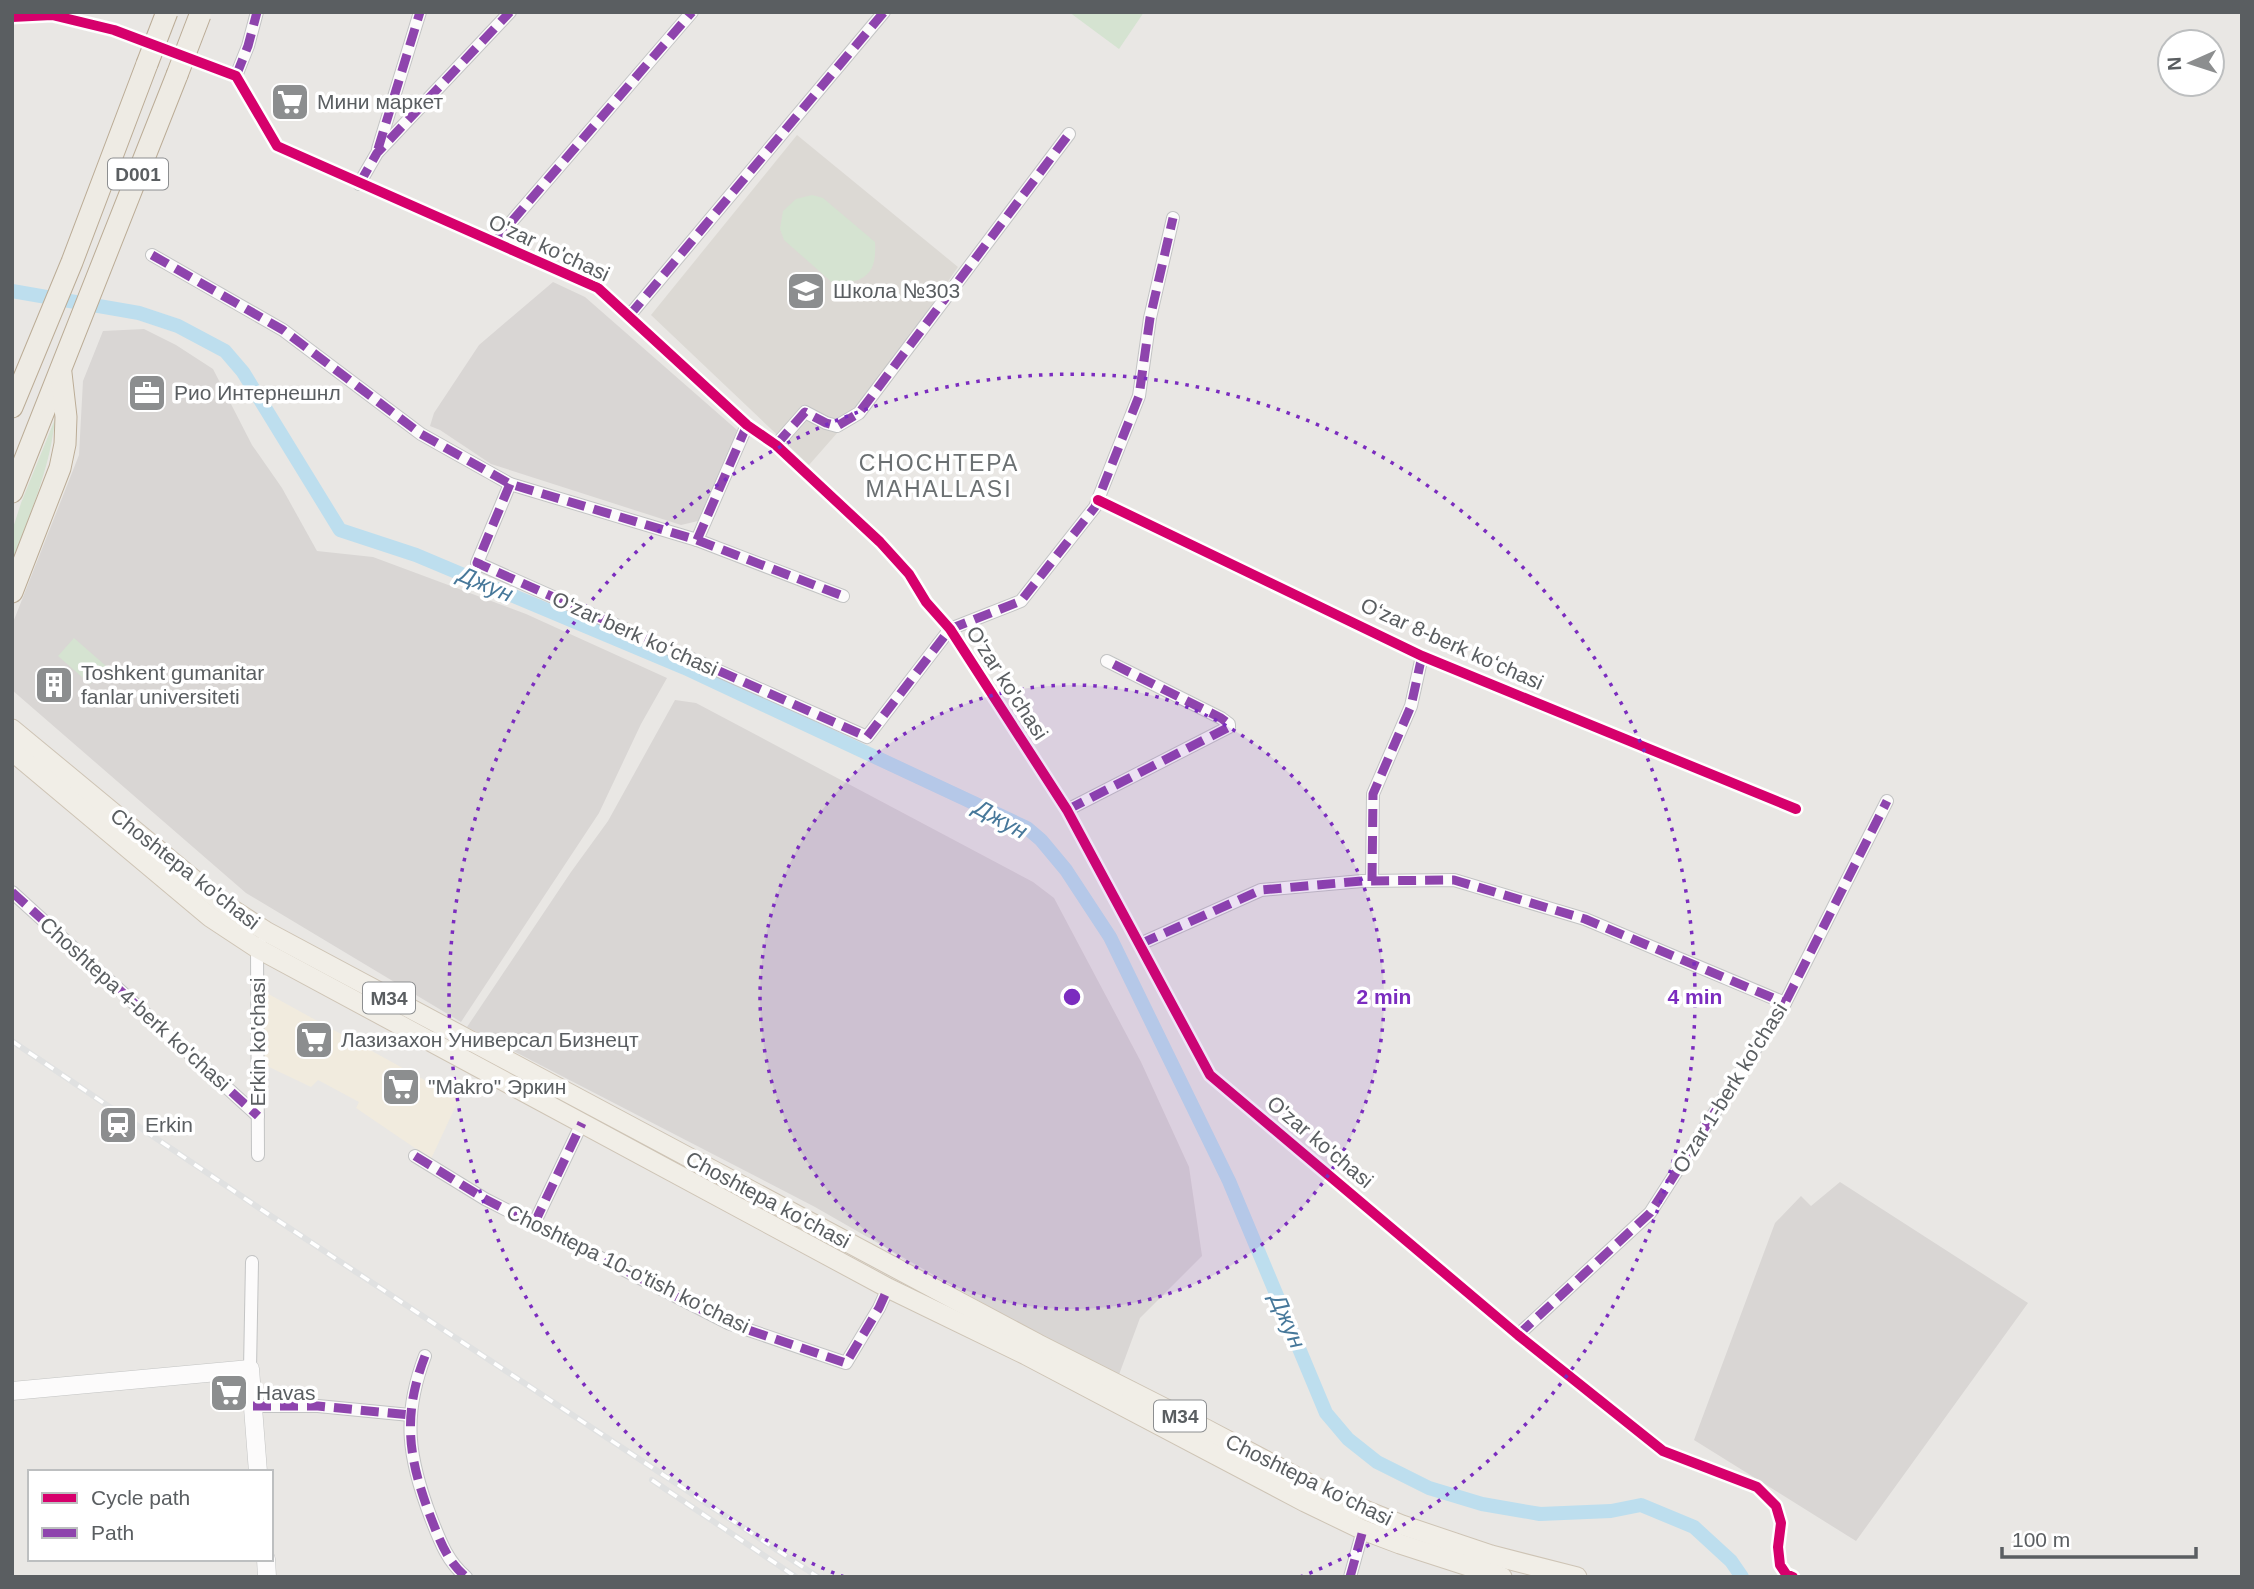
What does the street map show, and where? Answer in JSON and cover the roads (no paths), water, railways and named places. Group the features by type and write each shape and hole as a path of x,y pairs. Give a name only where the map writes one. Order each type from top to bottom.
{"highway":[{"name":"D001","path":"12,407 72,262 167,12"},
{"name":"D001","path":"60,368 201,14"},
{"path":"12,373 32,356"},
{"path":"12,492 60,368"},
{"path":"12,592 60,468 65,444 66,417 60,368"}],"main road":[{"name":"Choshtepa ko'chasi","path":"12,729 221,902 262,940 582,1123 1038,1344 1340,1500 1402,1525 1515,1563 1577,1577"},
{"name":"Choshtepa ko'chasi","path":"12,751 210,917 262,940 795,1226 888,1288 1026,1355 1305,1502 1363,1530 1441,1559 1502,1577"},
{"path":"12,1391 250,1369 258,1470"}],"street":[{"path":"12,17 52,15 114,30 236,76 257,12"},
{"path":"359,184 377,153 420,12"},
{"path":"377,153 510,12"},
{"path":"494,242 692,12"},
{"path":"629,316 884,12"},
{"name":"O'zar ko'chasi","path":"236,76 277,146 598,288 747,425 776,445 880,542 909,574 926,602 950,629 1067,810 1210,1075 1518,1335 1663,1451 1757,1487 1776,1506 1781,1523 1778,1547 1780,1565 1786,1574 1793,1577"},
{"path":"776,445 805,412 837,426 859,413 1069,135"},
{"path":"950,629 1021,601 1098,500 1139,396 1150,318 1173,218"},
{"path":"152,256 283,330 421,434 510,484 696,540 843,596"},
{"path":"696,540 747,425"},
{"name":"Oʻzar berk koʻchasi","path":"510,484 477,563 867,737 950,629"},
{"name":"Oʻzar 8-berk koʻchasi","path":"1098,500 1422,656 1796,809"},
{"path":"1371,881 1373,794 1411,706 1422,656"},
{"path":"1067,810 1229,727 1221,718 1107,661"},
{"name":"O'zar 1-berk ko'chasi","path":"1518,1335 1650,1213 1784,1003 1887,801"},
{"path":"1140,944 1261,890 1371,881 1454,880 1585,919 1784,1003"},
{"name":"Choshtepa 4-berk ko'chasi","path":"12,892 258,1116"},
{"name":"Erkin ko'chasi","path":"258,1155 262,940"},
{"path":"534,1224 582,1123"},
{"name":"Choshtepa 10-o'tish ko'chasi","path":"415,1156 485,1199 728,1323 846,1363 888,1288"},
{"path":"250,1369 252,1262"},
{"path":"425,1356 415,1382 410,1415 409,1436 414,1467 423,1498 448,1559 466,1577"},
{"path":"253,1406 318,1406 410,1415"},
{"path":"1350,1577 1363,1530"}],"waterway":[{"name":"Джун","path":"12,291 139,313 178,326 225,351 243,372 340,530 416,555 685,668 1027,828 1066,870 1110,937 1229,1181 1326,1413 1348,1439 1377,1462 1429,1488 1482,1504 1540,1514 1611,1511 1641,1505 1694,1527 1731,1561 1742,1577"}],"railway":[{"path":"12,1041 259,1208 818,1577"},
{"path":"652,1480 796,1577"}],"place":[{"name":"Мини маркет","path":"290,102"},
{"name":"Школа №303","path":"806,291"},
{"name":"Рио Интернешнл","path":"147,393"},
{"name":"Toshkent gumanitar fanlar universiteti","path":"54,685"},
{"name":"Лазизахон Универсал Бизнецт","path":"314,1040"},
{"name":"\"Makro\" Эркин","path":"401,1087"},
{"name":"Erkin","path":"118,1125"},
{"name":"Havas","path":"229,1393"}],"district":[{"name":"CHOCHTEPA MAHALLASI","path":"939,476"}]}
